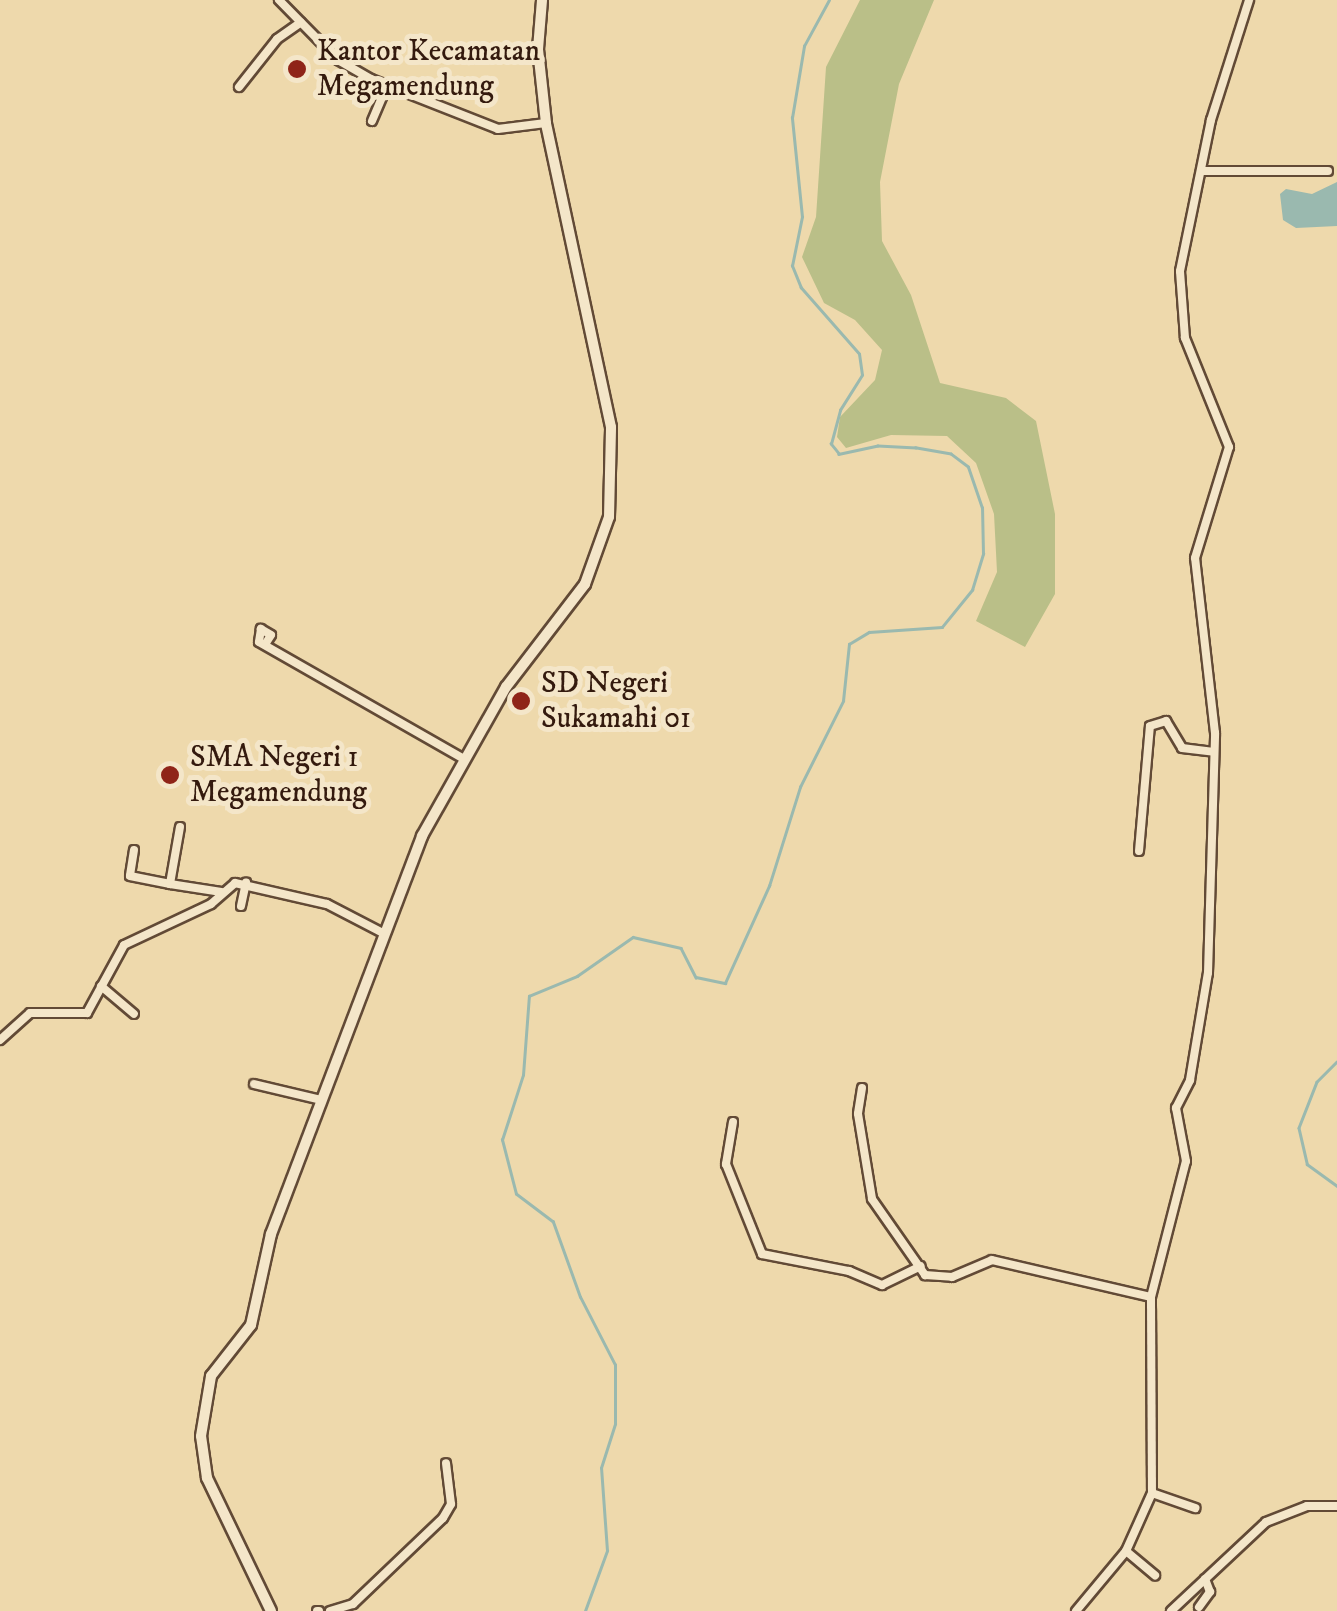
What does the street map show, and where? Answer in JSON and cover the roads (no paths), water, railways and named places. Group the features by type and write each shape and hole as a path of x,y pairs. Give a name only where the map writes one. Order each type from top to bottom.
{"street":[{"path":"279,0 342,64 387,85 498,129 546,123"},
{"path":"270,1611 207,1478 202,1413 218,1359 252,1325 271,1234 320,1100 384,934 462,758 532,649 585,584 609,516 611,427 546,123 538,49 542,0"},
{"path":"1076,1611 1126,1551 1152,1494 1151,1297 1186,1160 1176,1108 1190,1080 1208,973 1214,752 1196,547 1229,446 1192,359 1179,300 1202,172 1249,0"},
{"path":"239,87 277,39 300,22"},
{"path":"372,121 387,85"},
{"path":"1202,172 1328,171"},
{"path":"266,643 462,758"},
{"path":"1139,851 1150,726 1166,721 1182,748 1214,752"},
{"path":"170,884 180,827"},
{"path":"134,850 130,876 222,892"},
{"path":"0,1040 30,1013 84,1015 128,941 246,883 328,904 384,934"},
{"path":"240,906 246,883"},
{"path":"101,986 134,1014"},
{"path":"254,1084 320,1100"},
{"path":"862,1088 858,1114 872,1199 927,1277 952,1276 992,1260 1151,1297"},
{"path":"733,1122 726,1164 762,1254 838,1268 882,1285 921,1266"},
{"path":"330,1611 353,1604 443,1518 450,1504 446,1463"},
{"path":"1152,1494 1195,1508"},
{"path":"1171,1611 1266,1522 1307,1506 1337,1506"},
{"path":"1126,1551 1155,1574"},
{"path":"1199,1607 1210,1592 1205,1578"}],"water":[{"path":"1337,182 1337,226 1296,228 1283,220 1280,194 1286,189 1312,194"}],"waterway":[{"path":"585,1611 607,1551 601,1468 615,1424 615,1365 580,1297 553,1222 516,1194 502,1140 523,1075 529,996 577,976 633,937 681,948 696,977 725,983 769,886 800,787 843,701 849,644 869,632 942,627 972,590 983,554 982,508 968,467 951,454 878,446 839,454 831,444 840,410 862,375 859,354 801,288 792,266 802,217 792,118 804,46 829,0"},
{"path":"1337,1062 1317,1082 1299,1128 1307,1164 1337,1186"}],"place":[{"name":"Kantor Kecamatan Megamendung","path":"297,69"},
{"name":"SD Negeri Sukamahi 01","path":"521,701"},
{"name":"SMA Negeri 1 Megamendung","path":"170,775"}]}
